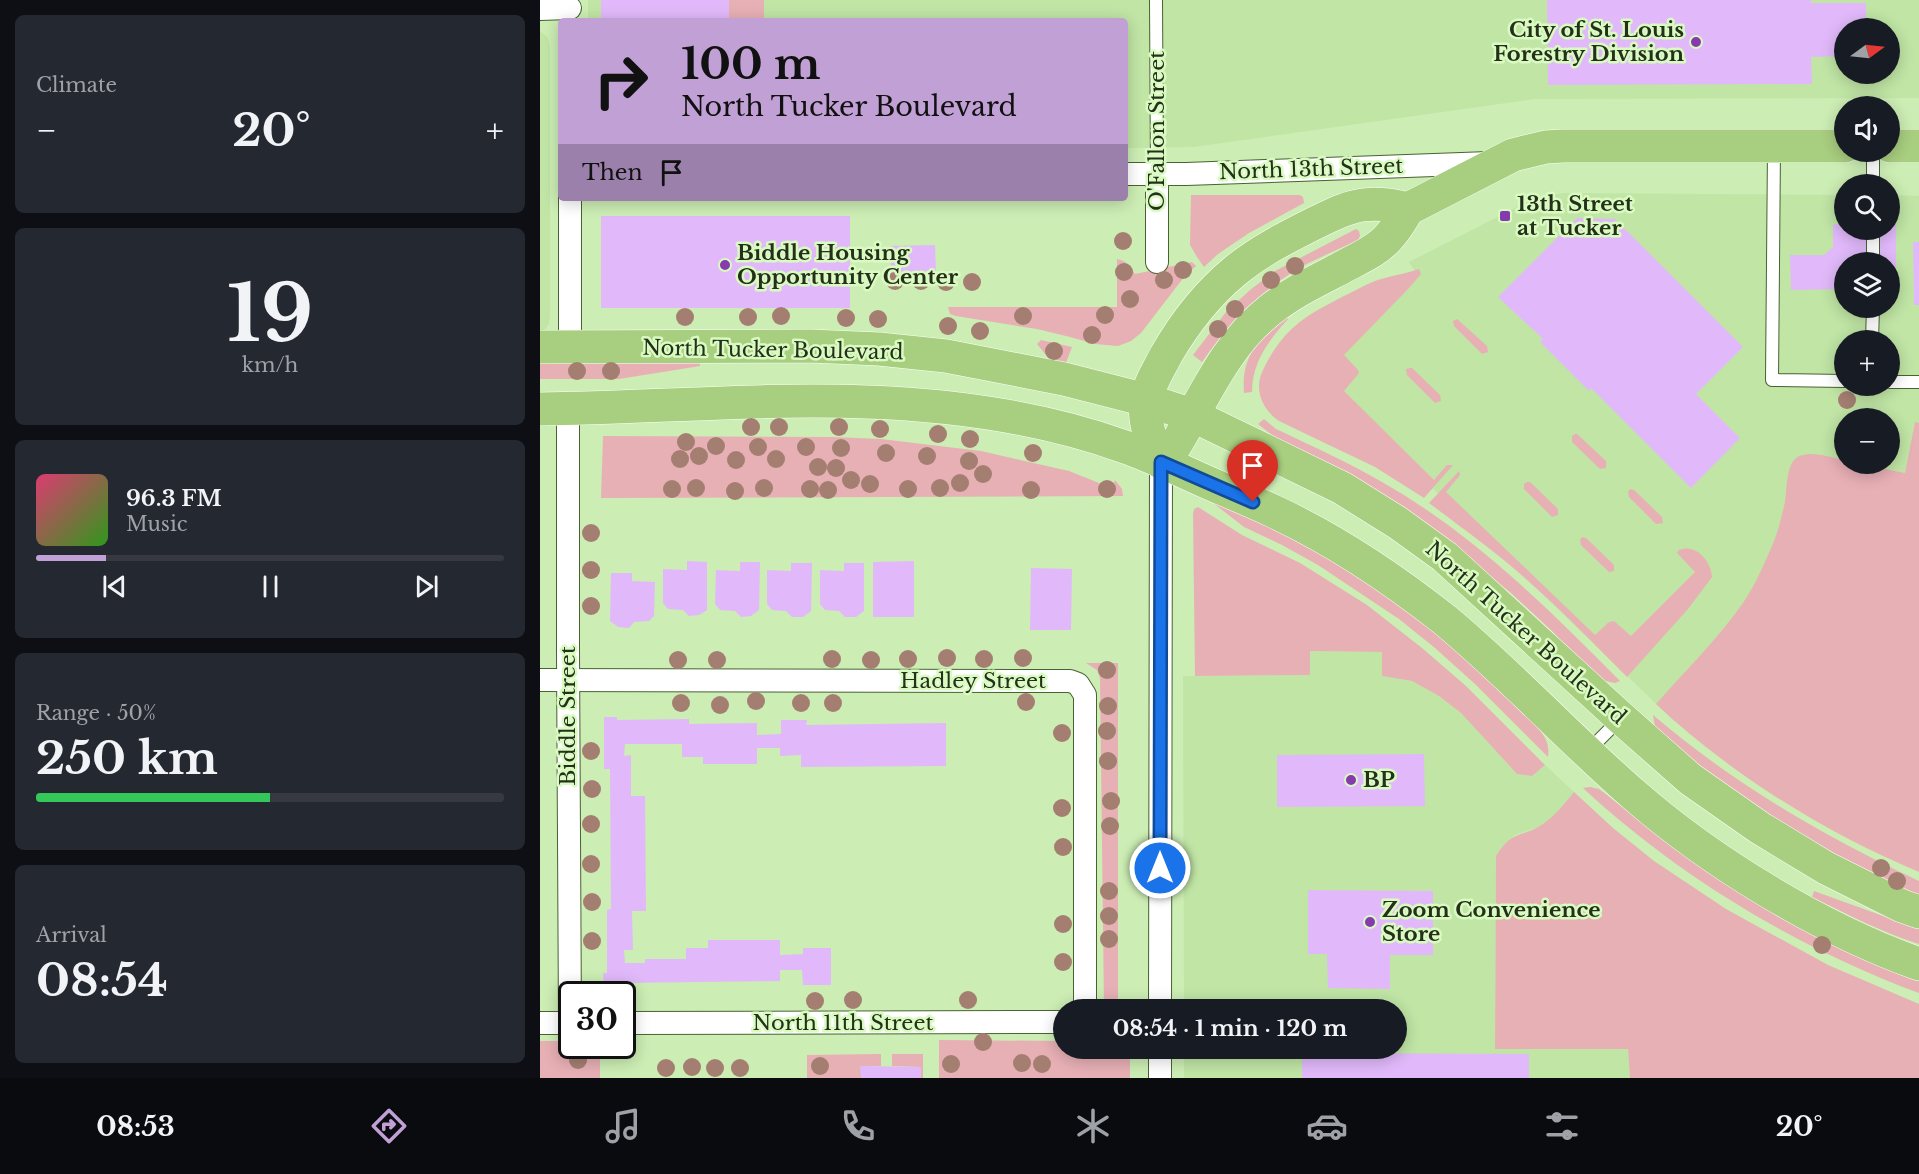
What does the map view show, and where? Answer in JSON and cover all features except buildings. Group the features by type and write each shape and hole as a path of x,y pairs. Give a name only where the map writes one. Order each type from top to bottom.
{"main road":[{"name":"North 13th Street","path":"1408,209 1379,204 1342,210 1265,250 1235,271 1210,295 1184,326 1158,369 1146,400 1146,417 1151,442 1161,462 1173,449 1232,350 1249,328 1293,292 1371,252 1386,240 1408,209 1497,162 1528,150 1563,146 1834,146"},
{"path":"1900,146 1919,146"},
{"name":"North Tucker Boulevard","path":"555,347 810,346 879,349 946,356 1064,379 1146,400 1192,416 1341,488 1398,523 1445,557 1690,779 1760,828 1826,868 1902,906 1919,912"},
{"name":"North Tucker Boulevard","path":"554,409 796,400 934,406 1001,414 1051,425 1128,448 1274,511 1307,528 1402,588 1445,621 1499,668 1635,796 1723,863 1861,940 1919,964"}],"street":[{"path":"540,9 570,10"},
{"name":"North 13th Street","path":"1128,174 1157,175 1497,162"},
{"name":"O'Fallon Street","path":"1156,262 1157,175"},
{"path":"555,347 570,201"},
{"name":"Biddle Street","path":"554,409 568,680 571,981"},
{"path":"1160,999 1161,462"},
{"name":"Hadley Street","path":"540,681 1060,681 1078,684 1085,695 1084,999"},
{"name":"North 11th Street","path":"636,1023 1053,1022"},
{"path":"540,1023 558,1023"},
{"path":"1160,1059 1160,1078"}],"lane":[{"name":"O'Fallon Street","path":"1156,0 1157,175"},
{"path":"1774,146 1772,381 1834,381"},
{"path":"1900,382 1919,382"},
{"path":"1587,752 1621,718"}],"shaded area":[{"path":"588,0 1919,0 1919,98 1834,96 1834,98 1534,99 1194,147 1128,148 1128,18 588,18"},
{"path":"729,0 764,0 764,18 729,18"},
{"path":"540,31 548,38 550,45 550,314 549,324 540,332"},
{"path":"1563,193 1834,195 1834,240 1900,240 1900,195 1919,196 1919,423 1915,423 1905,473 1900,472 1900,408 1834,408 1834,458 1814,454 1799,513 1674,721 1315,375 1415,271 1409,262 1535,198"},
{"path":"1191,195 1300,195 1304,203 1249,233 1218,254 1204,267 1190,245"},
{"path":"1356,229 1360,236 1358,240 1299,268 1265,292 1221,336 1202,362 1193,355 1226,312 1250,290 1275,271"},
{"path":"1117,259 1128,264 1135,274 1192,262 1196,266 1184,277 1141,333 1131,341 1118,346 1095,344 1037,329 950,314 948,307 1117,307"},
{"path":"1419,269 1421,274 1409,288 1344,355 1359,373 1344,391 1434,480 1447,465 1453,465 1424,498 1375,467 1279,421 1268,411 1259,392 1260,377 1278,344 1305,318 1328,304 1380,279"},
{"path":"1286,316 1288,319 1268,343 1258,361 1252,392 1244,393 1244,380 1249,358 1260,341"},
{"path":"1457,319 1487,346 1488,352 1482,354 1454,326 1453,321"},
{"path":"1041,340 1072,347 1065,365 1050,360 1037,344"},
{"path":"540,362 700,363 700,366 619,379 540,379"},
{"path":"1412,368 1440,395 1441,401 1435,403 1407,375 1406,369"},
{"path":"1264,419 1276,429 1382,482 1447,524 1537,599 1620,681 1615,683 1597,679 1552,631 1511,593 1459,551 1276,438 1258,424"},
{"path":"1915,422 1919,423 1919,872 1849,839 1780,800 1715,754 1656,704 1723,629 1752,588 1777,532 1785,502 1790,467 1796,458 1807,454 1834,458 1834,474 1905,473"},
{"path":"1575,434 1606,461 1606,468 1600,469 1572,442 1572,436"},
{"path":"603,436 881,439 981,451 1069,471 1099,483 1114,483 1115,480 1122,489 1123,496 601,498"},
{"path":"1459,471 1460,475 1446,492 1595,635 1609,622 1614,621 1631,636 1695,572 1677,553 1679,550 1691,549 1701,554 1709,565 1712,577 1688,609 1627,677 1527,580 1429,503"},
{"path":"1530,482 1558,509 1558,515 1552,517 1524,489 1524,484"},
{"path":"1631,489 1662,517 1663,523 1656,524 1629,497 1628,491"},
{"path":"1208,499 1291,535 1395,600 1442,637 1535,725 1546,739 1548,757 1475,684 1399,619 1318,565 1244,527"},
{"path":"1198,507 1242,535 1300,563 1367,605 1466,686 1545,765 1532,776 1517,774 1461,713 1439,696 1412,681 1382,676 1382,652 1310,651 1310,675 1195,676 1193,514 1194,509"},
{"path":"1583,537 1614,565 1614,571 1609,572 1581,545 1580,539"},
{"path":"1310,651 1382,652 1382,676 1412,681 1439,696 1461,713 1517,774 1532,776 1545,765 1574,792 1555,815 1541,826 1515,835 1496,856 1495,1049 1628,1049 1630,1078 1184,1078 1184,1059 1407,1059 1407,999 1184,999 1183,676 1309,675"},
{"path":"1086,663 1118,663 1118,999 1104,999 1100,678 1097,670"},
{"path":"1653,715 1715,764 1780,807 1848,846 1919,881 1919,895 1885,881 1782,826 1687,759 1655,727"},
{"path":"1583,788 1599,789 1648,828 1919,979 1919,993 1828,954 1741,907 1659,851"},
{"path":"1574,792 1654,861 1726,909 1828,965 1919,1004 1919,1078 1630,1078 1628,1049 1495,1049 1496,856 1502,847 1513,838 1548,821"},
{"path":"1814,891 1919,929 1919,944 1878,928 1812,897"},
{"path":"939,1040 1053,1041 1053,1059 1130,1059 1130,1078 939,1078"},
{"path":"540,1041 558,1041 558,1059 600,1059 600,1078 540,1078"},
{"path":"881,1054 881,1066 861,1066 861,1078 807,1078 807,1055"},
{"path":"892,1054 923,1054 923,1078 921,1078 920,1067 892,1066"}],"place":[{"name":"City of St. Louis Forestry Division","path":"1696,42"},
{"name":"13th Street at Tucker","path":"1505,216"},
{"name":"Biddle Housing Opportunity Center","path":"725,265"},
{"name":"BP","path":"1351,780"},
{"name":"Zoom Convenience Store","path":"1370,922"}],"route":[{"path":"1160,868 1161,462 1253,502"}]}
